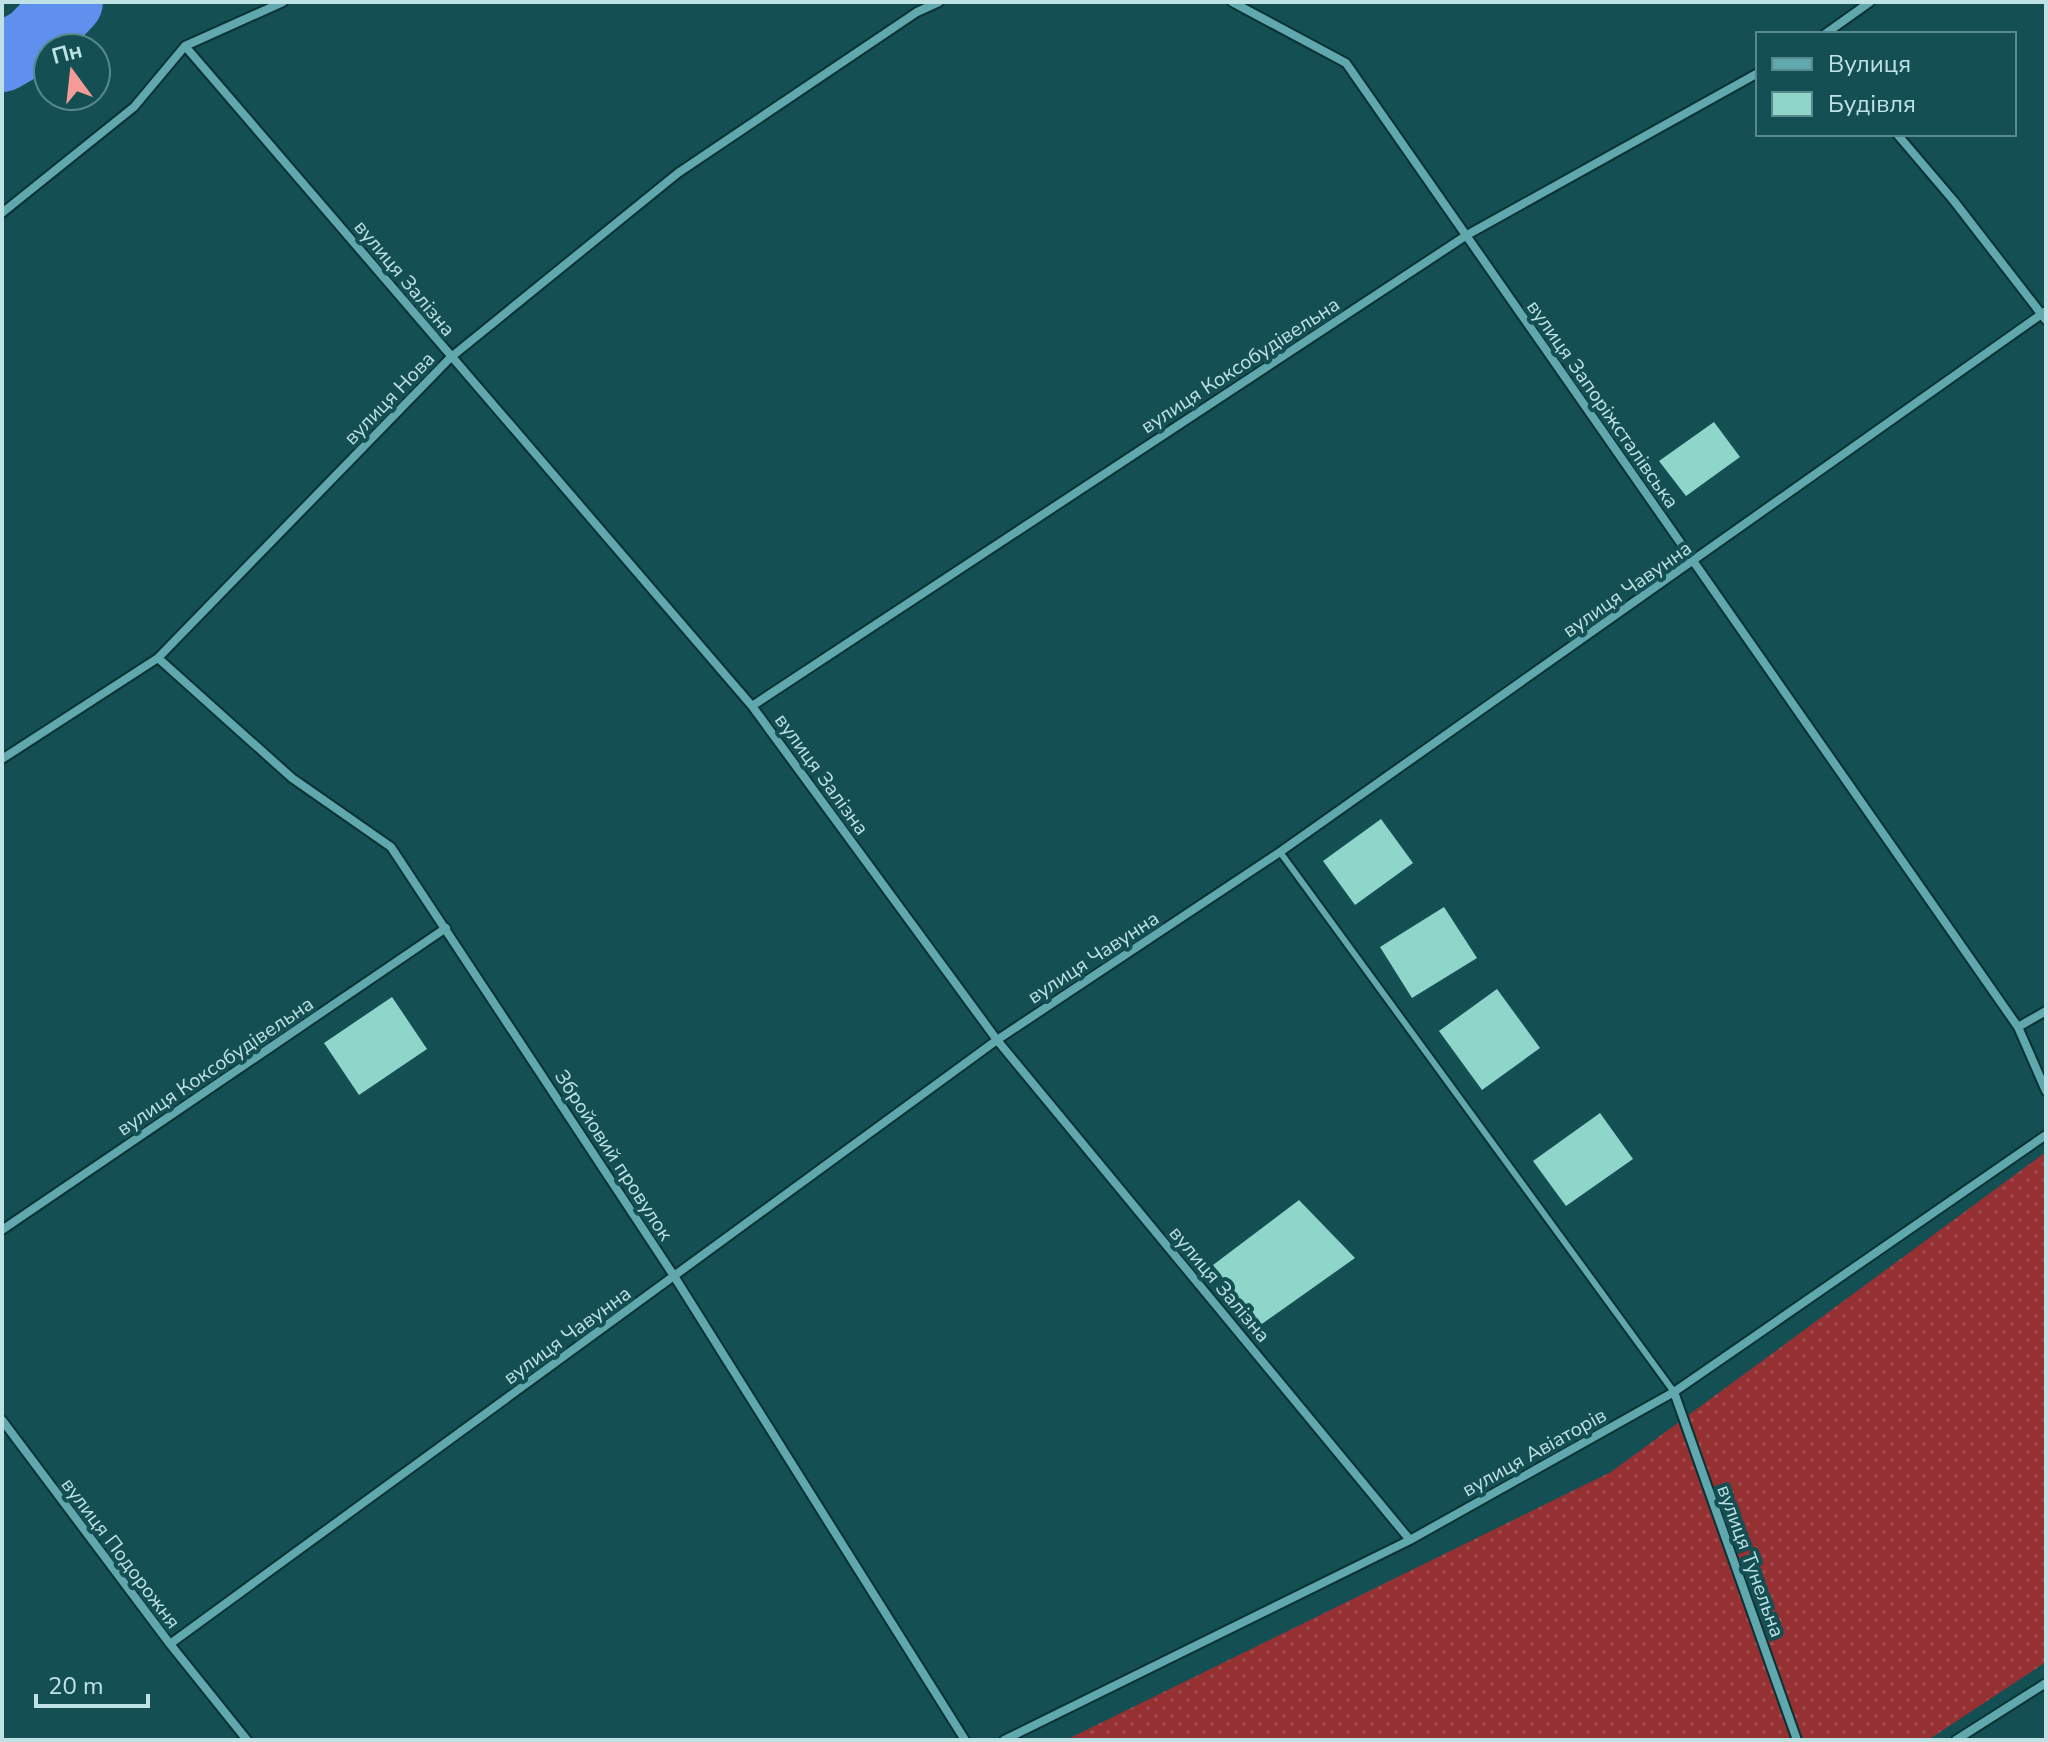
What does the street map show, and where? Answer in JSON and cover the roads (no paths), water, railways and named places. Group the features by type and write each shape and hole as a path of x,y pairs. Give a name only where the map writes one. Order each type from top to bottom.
{"street":[{"path":"2,213 134,107 185,46 283,2"},
{"name":"вулиця Нова","path":"2,759 158,658 450,358 678,173 917,12 939,2"},
{"name":"вулиця Запоріжсталівська","path":"1232,2 1346,63 2018,1027 2046,1091"},
{"path":"1828,32 1870,2"},
{"name":"вулиця Залізна","path":"185,46 752,706 997,1040 1410,1540"},
{"name":"вулиця Коксобудівельна","path":"752,706 1467,235 1756,74"},
{"path":"1899,136 2045,315"},
{"name":"вулиця Чавунна","path":"170,1644 997,1040 1280,852 2045,315"},
{"name":"Збройовий провулок","path":"158,658 292,778 391,847 674,1276 965,1740"},
{"name":"вулиця Коксобудівельна","path":"2,1230 446,928"},
{"path":"2018,1027 2046,1011"},
{"name":"вулиця Авіаторів","path":"1004,1740 1410,1540 1674,1392 2046,1135"},
{"name":"вулиця Тунельна","path":"1674,1392 1797,1740"},
{"name":"вулиця Подорожня","path":"2,1420 170,1644 247,1740"},
{"path":"1956,1740 2046,1683"}],"lane":[{"path":"1280,852 1674,1392"}],"waterway":[{"path":"2,58 33,40 69,2"}]}
